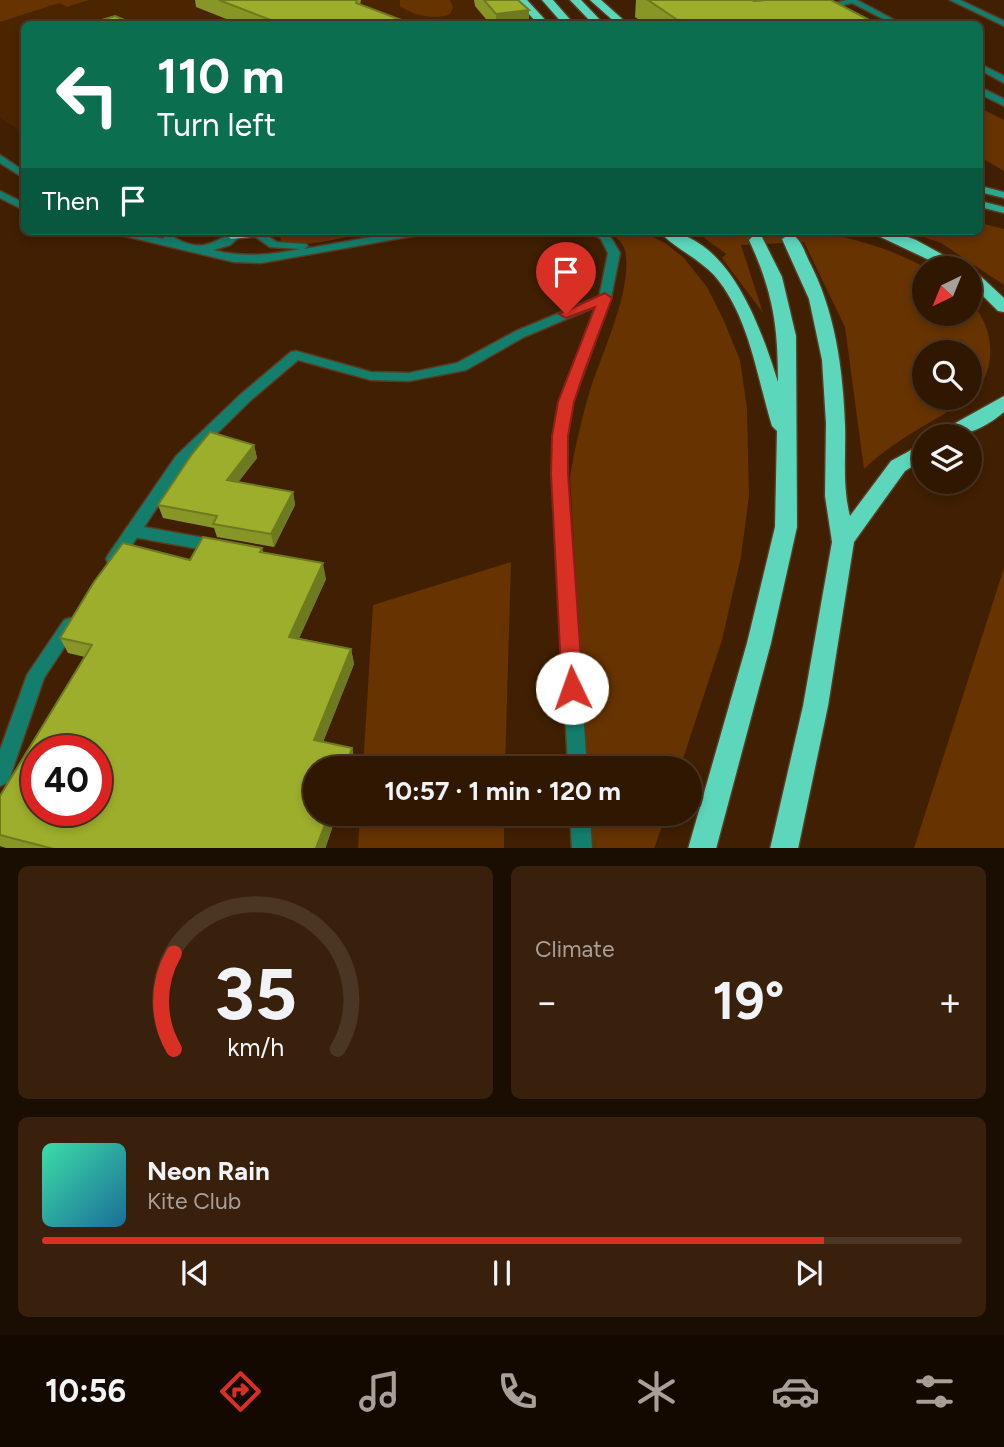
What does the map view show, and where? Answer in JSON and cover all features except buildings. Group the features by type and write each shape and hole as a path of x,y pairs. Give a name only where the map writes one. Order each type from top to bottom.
{"highway":[{"path":"521,0 541,21"},
{"path":"547,0 566,21"},
{"path":"575,0 595,21"},
{"path":"595,0 620,21"},
{"path":"673,235 708,260 729,284 747,322 785,436"},
{"path":"888,235 936,256"},
{"path":"784,848 803,776 844,541 835,495 836,409 833,361 824,317 790,239"},
{"path":"702,848 760,643 786,527 785,436 789,394 787,336 774,277 757,240"},
{"path":"982,286 1004,307"},
{"path":"970,424 988,415 1004,402"},
{"path":"844,541 898,466 912,457"}],"main road":[{"path":"983,190 1004,195"},
{"path":"983,205 1004,210"}],"street":[{"path":"954,0 1004,24"},
{"path":"851,21 824,7 853,1 892,21"},
{"path":"983,69 1004,80"},
{"path":"983,92 1004,103"},
{"path":"0,158 21,173"},
{"path":"0,194 21,205"},
{"path":"133,235 234,259 261,260 402,235"},
{"path":"169,235 170,240 177,245"},
{"path":"194,249 218,246 242,235"},
{"path":"255,235 274,245 292,247 360,235"},
{"path":"576,756 560,436 566,402 605,298 614,253 602,235"},
{"path":"103,575 181,460 246,397 296,355 371,376 409,377 448,370 461,367 520,334 605,298"},
{"path":"133,531 235,549"},
{"path":"0,777 36,675 81,609"},
{"path":"581,826 582,848"}],"shaded area":[{"path":"0,0 504,0 526,21 21,21 21,131 0,118"},
{"path":"0,0 89,0 67,7 59,3 0,22"},
{"path":"400,0 450,0 453,8 450,14 444,16 425,16 400,6"},
{"path":"983,110 1004,120 1004,171 983,159"},
{"path":"983,224 1004,229 1004,285 982,270 982,256 960,256 941,243 918,235 983,235"},
{"path":"356,235 301,244 281,241 280,236"},
{"path":"614,235 648,235 665,243 684,258 707,287 740,360 747,408 749,496 741,557 722,640 684,756 586,756 570,477 591,387 624,287 625,252"},
{"path":"701,235 832,235 871,245 912,261 912,326 982,326 982,318 989,336 990,349 986,374 982,382 982,340 912,340 912,410 951,410 927,424 912,424 912,433 864,469 845,327 804,242 741,245 763,313 722,258 726,254"},
{"path":"511,562 505,756 364,756 373,605"},
{"path":"1004,568 1004,848 914,848"},
{"path":"359,826 504,826 504,848 358,848"},
{"path":"590,826 662,826 654,848 591,848"}],"tunnel":[{"path":"753,235 757,240"}],"route":[{"path":"566,314 605,298 566,402 560,436 572,688"}]}
